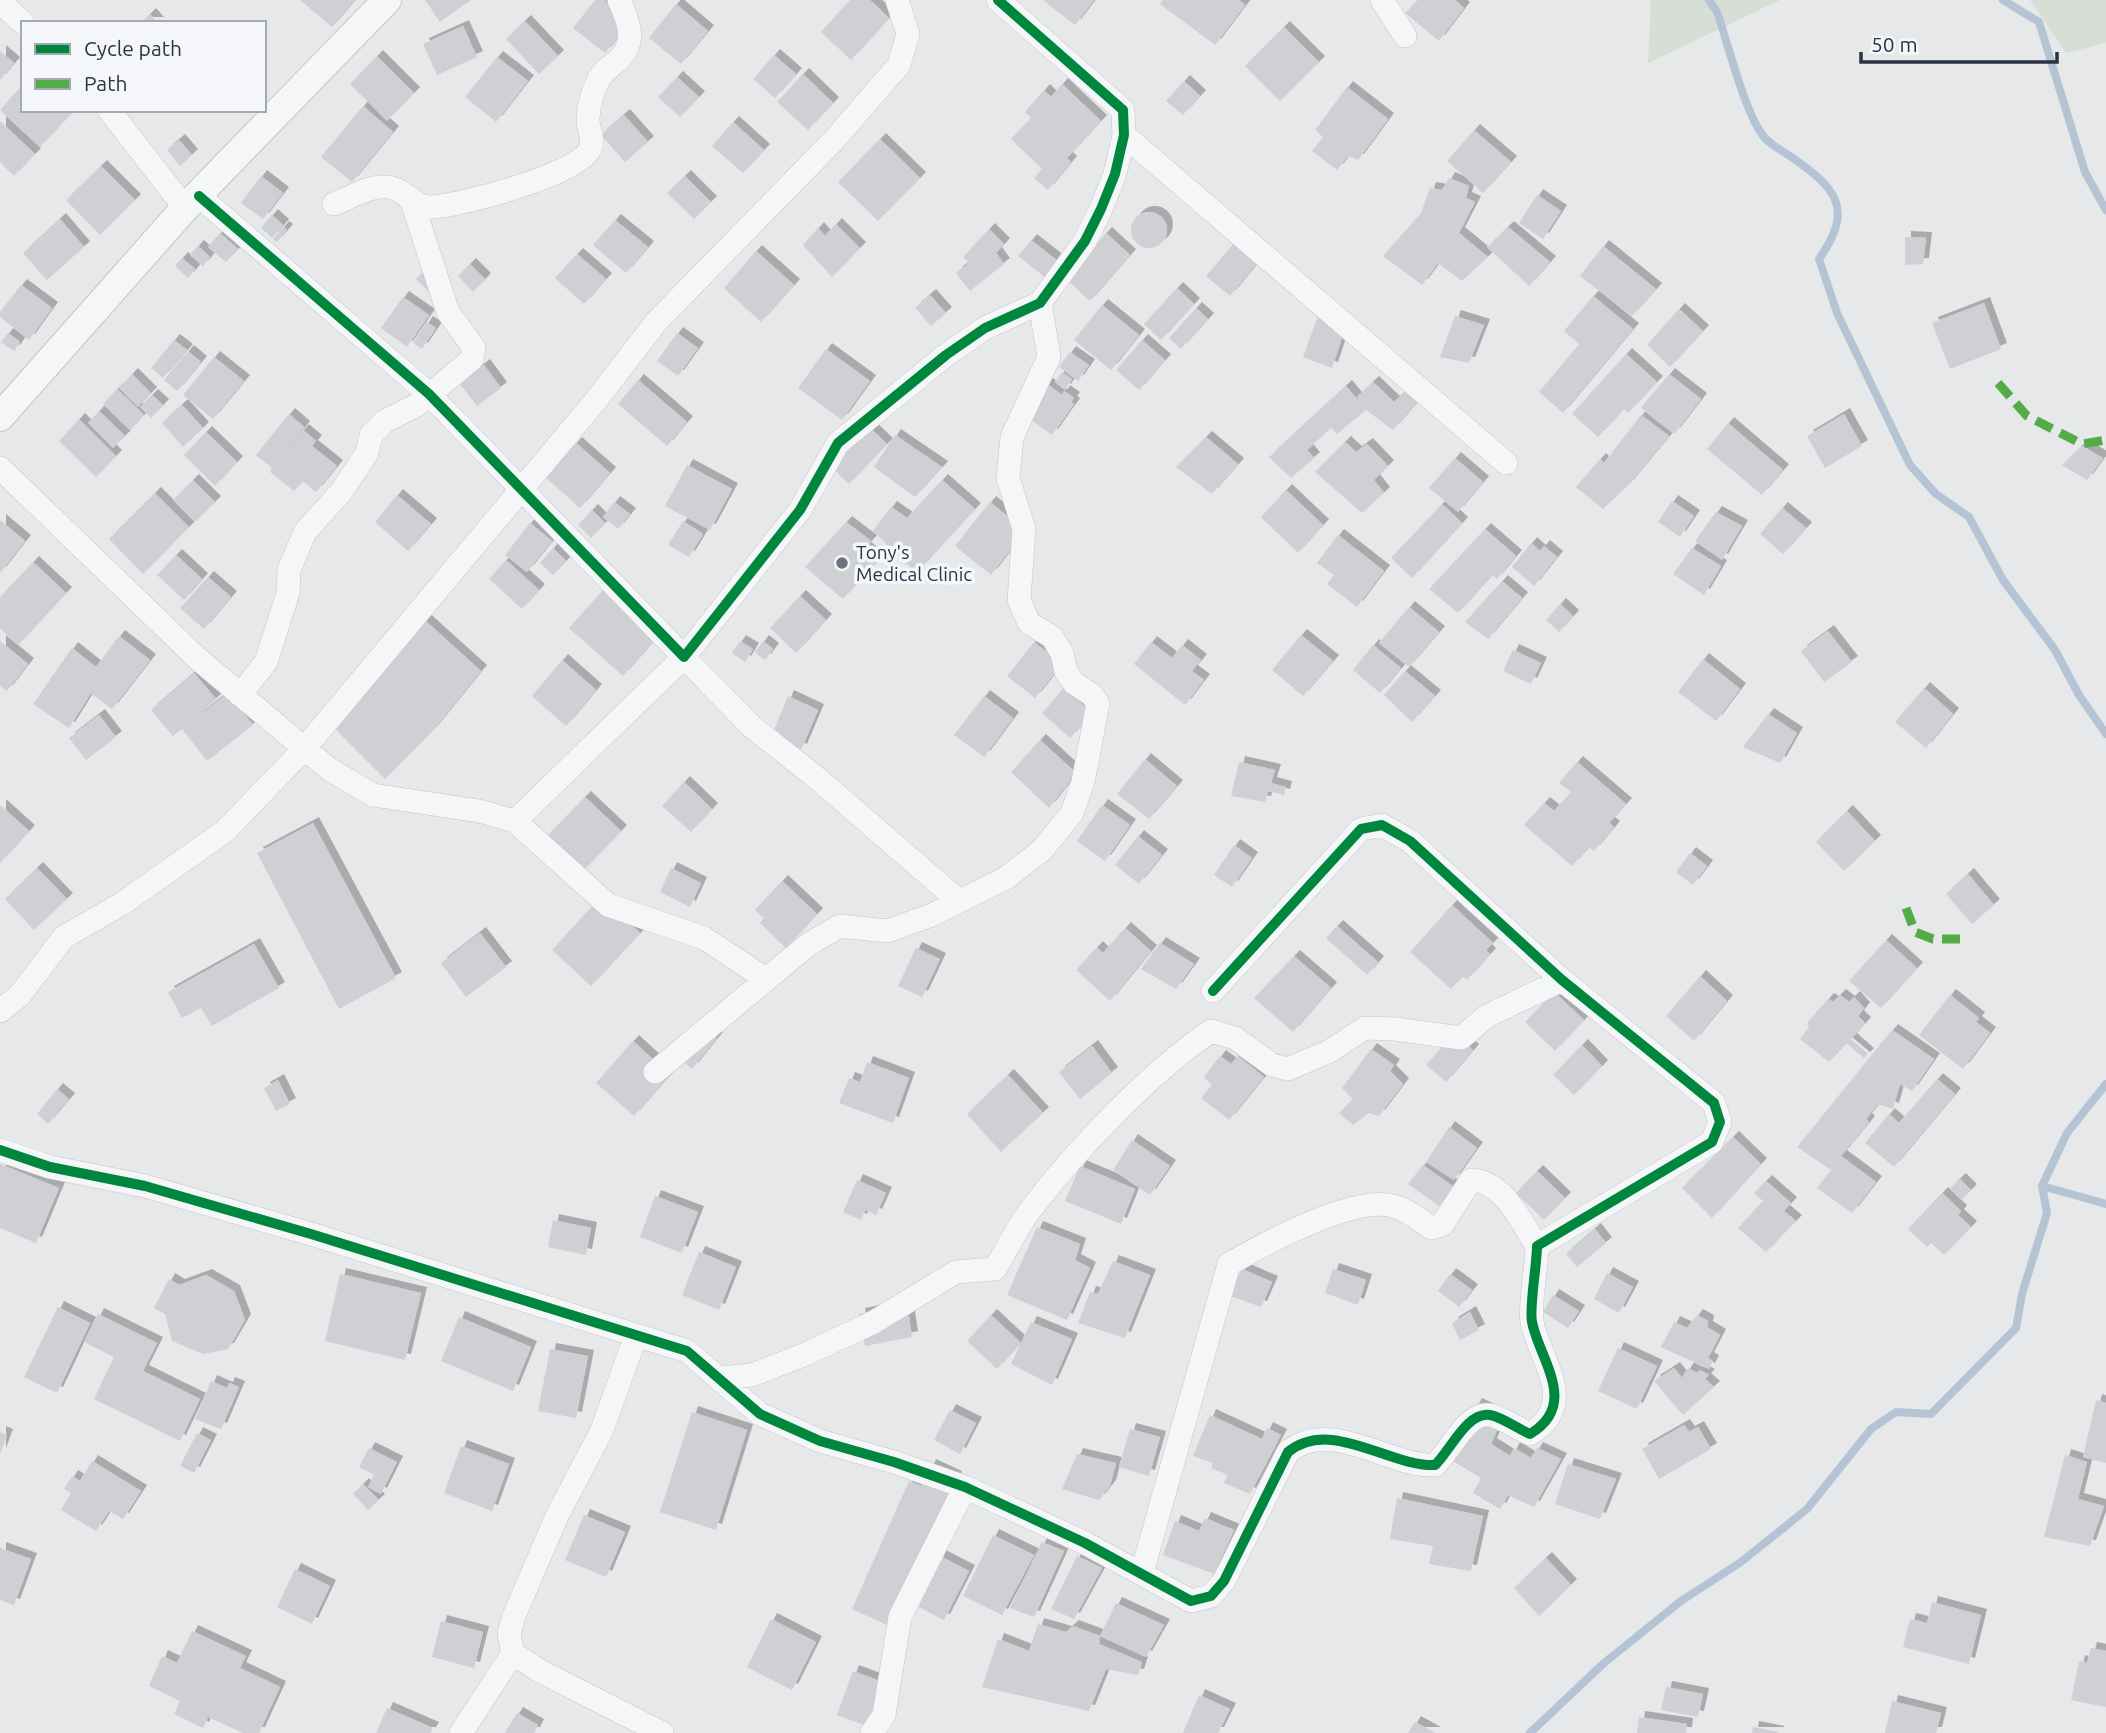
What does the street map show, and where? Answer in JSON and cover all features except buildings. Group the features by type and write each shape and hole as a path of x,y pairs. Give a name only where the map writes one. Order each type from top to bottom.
{"street":[{"path":"0,417 192,202 387,0"},
{"path":"334,204 377,187 396,189 412,202 431,208 489,198 565,169 585,156 591,148 587,119 598,79 622,57 631,43 629,21 619,0"},
{"path":"0,1011 19,996 64,937 122,903 225,831 304,749 520,491 657,321 834,140 899,65 908,34 897,0"},
{"path":"515,821 684,657 800,510 838,443 946,355 985,328 1040,303 1091,230 1115,174 1124,135 1124,110 998,0"},
{"path":"1382,0 1405,36"},
{"path":"0,2 21,21"},
{"path":"111,112 192,202 429,394 520,491 751,726 818,779 959,901"},
{"path":"1124,135 1506,463"},
{"path":"240,695 266,662 288,593 289,570 304,532 341,492 367,453 371,435 384,421 417,405 472,359 474,348 448,313 412,202"},
{"path":"655,1072 809,944 841,926 887,931 932,915 1006,878 1042,850 1072,813 1083,782 1098,704 1092,695 1074,682 1066,672 1062,653 1052,637 1029,623 1019,600 1024,529 1008,478 1012,437 1024,405 1043,376 1049,357 1040,303"},
{"path":"0,468 240,695 329,769 373,795 479,811 515,821 608,905 704,938 766,979"},
{"path":"1213,991 1362,829 1382,825 1419,849 1562,980 1714,1103 1720,1122 1712,1142 1572,1229 1537,1246"},
{"path":"721,1378 752,1375 806,1354 874,1322 956,1272 995,1269 1030,1210 1114,1116 1187,1048 1211,1031 1235,1038 1272,1065 1288,1069 1330,1051 1365,1028 1382,1027 1461,1038 1487,1016 1562,980"},
{"path":"0,1150 50,1167 145,1186 311,1234 687,1351 760,1414 820,1441 894,1462 965,1487 1142,1572 1191,1601 1211,1596 1224,1581 1289,1452 1302,1441 1336,1441 1378,1450 1422,1466 1435,1465 1450,1451 1467,1422 1480,1415 1492,1415 1530,1434 1544,1426 1551,1409 1554,1379 1532,1321 1537,1246 1505,1197 1485,1181 1471,1180 1442,1225 1431,1227 1392,1205 1366,1206 1279,1235 1229,1264 1142,1572"},
{"path":"636,1335 602,1430 557,1516 513,1616 509,1634 513,1653 538,1670 662,1733"},
{"path":"872,1733 884,1715 900,1617 965,1487"},
{"path":"461,1733 513,1653"}],"shaded area":[{"path":"1651,0 1780,0 1648,63"},
{"path":"2030,0 2106,0 2106,43 2066,53"}],"waterway":[{"path":"1709,0 1717,12 1744,96 1757,126 1770,143 1819,178 1835,200 1838,212 1836,226 1819,259 1837,313 1910,465 1936,494 1969,517 2003,580 2055,650 2079,695 2106,734"},
{"path":"2003,0 2039,22 2085,172 2106,210"},
{"path":"2106,1084 2067,1133 2042,1186 2106,1204"},
{"path":"1530,1733 1604,1663 1681,1601 1741,1562 1807,1509 1871,1429 1896,1412 1931,1414 2016,1328 2022,1294 2047,1213 2042,1186"}],"marked path":[{"path":"1998,383 2027,416 2082,444 2106,440"},
{"path":"1906,908 1915,932 1933,939 1960,939"}],"cycle path":[{"path":"199,196 429,394 684,657 800,510 838,443 946,355 985,328 1040,303 1085,241 1101,209 1115,174 1124,135 1123,110 998,0"},
{"path":"0,1150 50,1167 145,1186 311,1234 687,1351 760,1414 820,1441 894,1462 965,1487 1085,1543 1191,1601 1211,1596 1224,1581 1288,1452 1305,1443 1341,1441 1417,1464 1435,1465 1466,1425 1482,1415 1495,1416 1530,1434 1545,1422 1552,1409 1554,1395 1548,1366 1532,1322 1537,1246 1712,1142 1720,1122 1714,1103 1562,980 1410,841 1382,825 1361,829 1213,991"}],"place":[{"name":"Tony's Medical Clinic","path":"842,563"}]}
